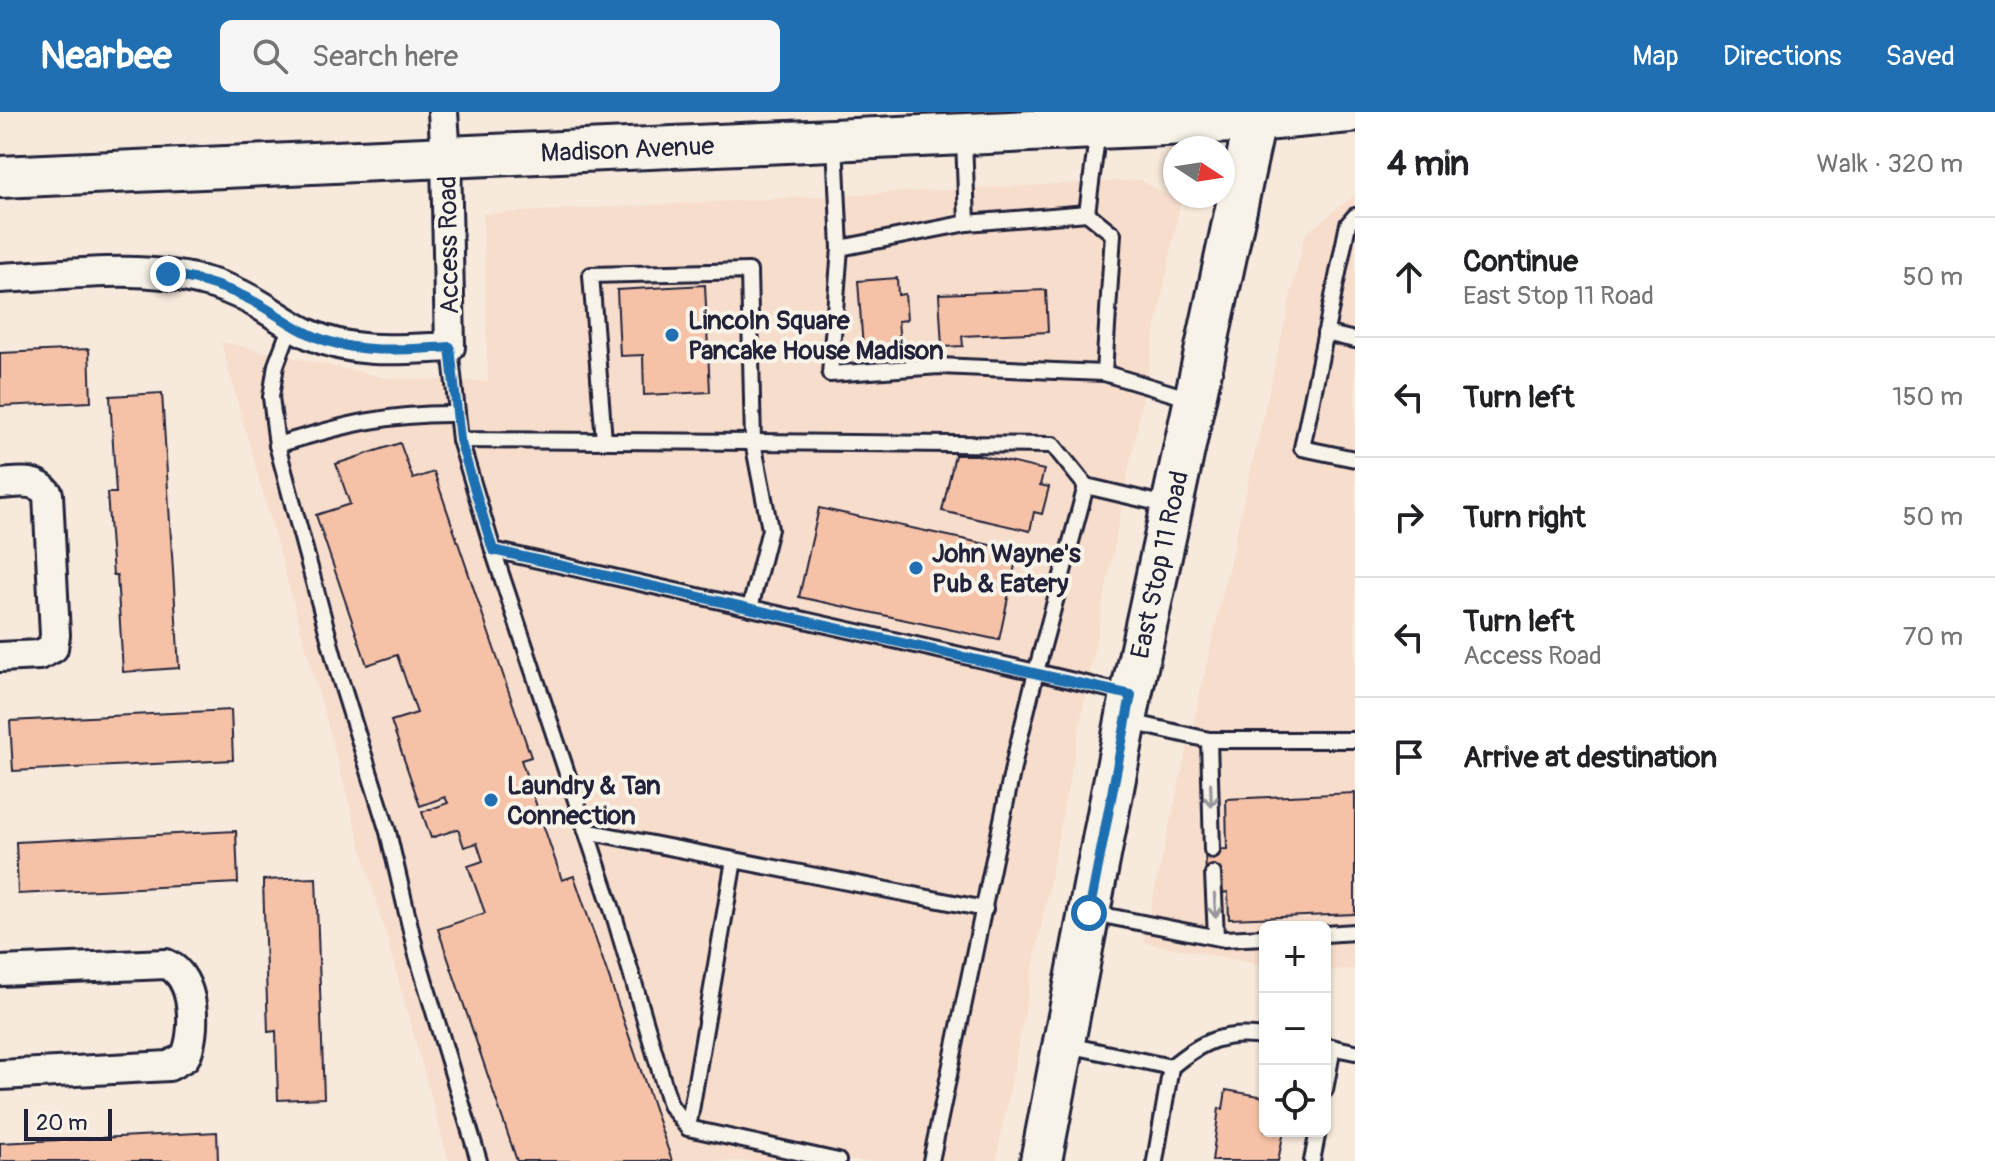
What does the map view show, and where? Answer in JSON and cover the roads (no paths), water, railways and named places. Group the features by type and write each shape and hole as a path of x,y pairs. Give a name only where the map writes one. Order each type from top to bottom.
{"main road":[{"name":"Madison Avenue","path":"0,177 964,134 1044,121 1098,128 1166,118 1349,112"},
{"name":"East Stop 11 Road","path":"1041,1161 1129,708 1256,116"}],"street":[{"name":"Access Road","path":"0,278 141,272 168,274 228,290 328,342 358,349 450,347 443,112"},
{"path":"0,484 30,482 43,487 48,494 55,635 53,648 39,655 0,657"},
{"path":"0,971 166,964 182,975 189,989 192,1036 185,1057 169,1066 0,1075"}],"lane":[{"path":"1087,213 1098,128"},
{"path":"964,134 967,223"},
{"path":"835,140 840,248 830,374 939,366 1104,373 1193,400"},
{"path":"840,248 967,223 1087,213 1113,234 1104,373"},
{"path":"1355,216 1348,224 1302,448 1355,459"},
{"path":"604,441 591,275 749,271 753,442 770,529 750,608"},
{"path":"291,325 276,365 271,397 277,445 338,672 388,832 416,952 479,1161"},
{"path":"1325,333 1355,340"},
{"path":"450,347 460,440 493,550 614,915 670,1105 688,1128 838,1161"},
{"path":"277,445 373,418 457,414"},
{"path":"460,440 1053,445 1086,486 1171,506"},
{"path":"931,1161 1016,753 1086,486"},
{"path":"493,550 1036,672 1209,740 1355,740"},
{"path":"1209,740 1212,850"},
{"path":"586,831 985,909"},
{"path":"688,1128 734,860"},
{"path":"1213,874 1216,937"},
{"path":"1089,913 1216,937 1259,937"},
{"path":"1331,934 1355,932"},
{"path":"1155,1161 1171,1067 1215,1038 1259,1036"},
{"path":"1063,1044 1171,1067"},
{"path":"1331,1046 1355,1052"},
{"path":"1312,1161 1317,1137"}],"place":[{"name":"Lincoln Square Pancake House Madison","path":"672,335"},
{"name":"John Wayne's Pub & Eatery","path":"916,568"},
{"name":"Laundry & Tan Connection","path":"491,800"}]}
